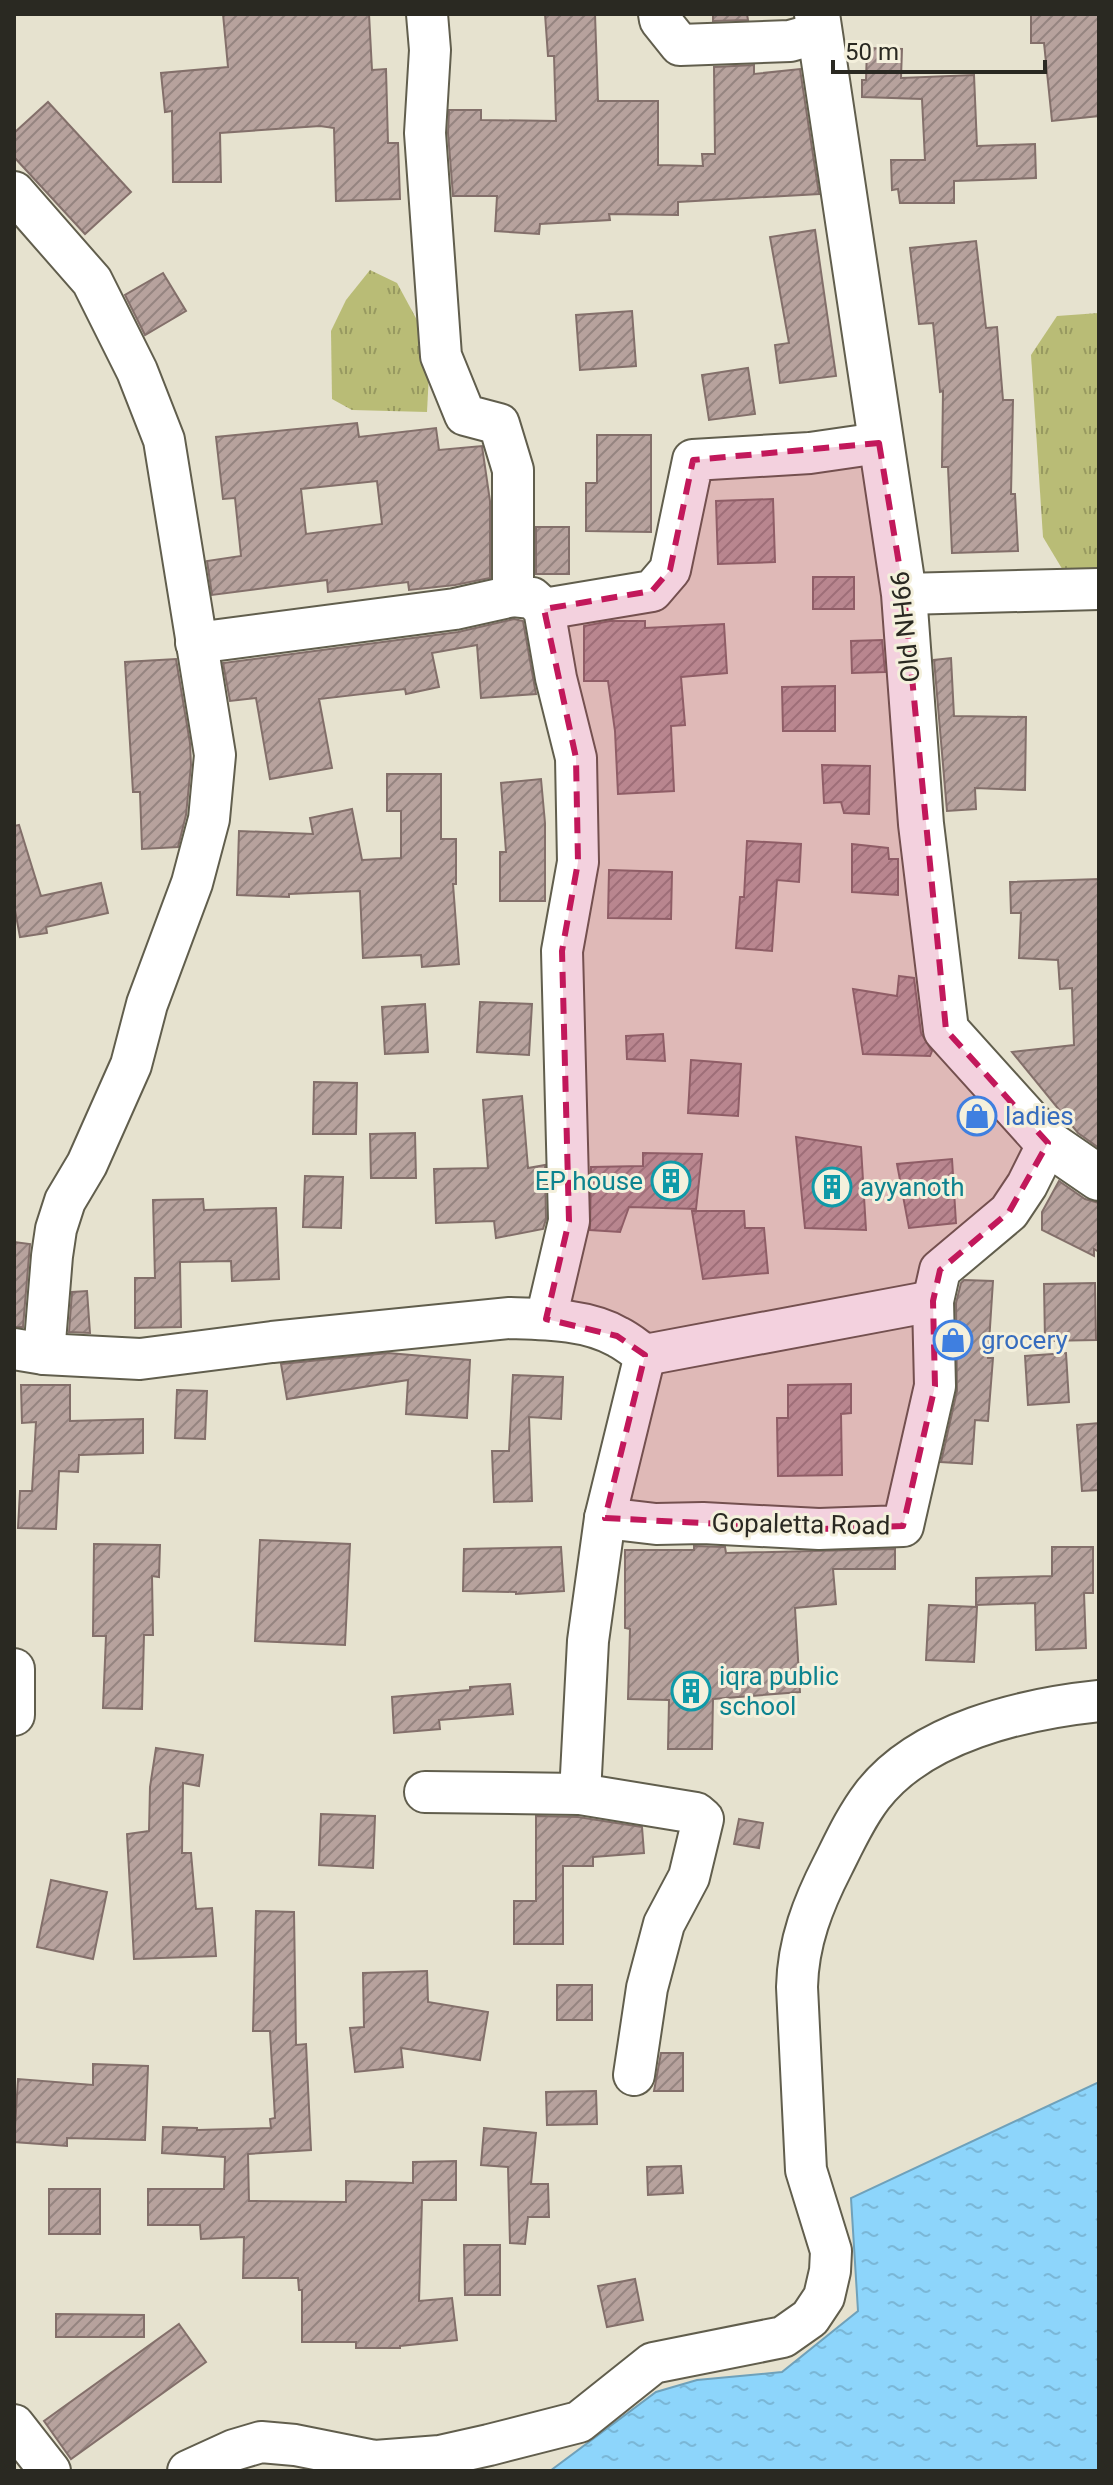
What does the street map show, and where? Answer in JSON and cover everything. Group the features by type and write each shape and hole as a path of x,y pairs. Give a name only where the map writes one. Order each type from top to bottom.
{"main road":[{"name":"Old NH66","path":"818,23 904,594 921,824 946,1030 1048,1143 1099,1178"}],"street":[{"path":"427,14 430,50 426,148 441,356 465,415 499,424 513,470 528,602 556,678 576,758 578,862 562,951 569,1221 546,1319"},
{"path":"659,14 660,20 680,45 790,41 818,23"},
{"path":"14,192 92,281 137,371 164,440 215,755 209,819 192,883 147,1004 131,1065 87,1164 65,1201 29,1352 140,1359 466,1321 546,1319 595,1328 617,1336 645,1355 933,1301"},
{"path":"196,643 455,609 652,591 670,570 693,460 810,453 879,443"},
{"path":"904,594 1099,589"},
{"name":"Gopaletta Road","path":"605,1518 656,1524 703,1523 819,1529 903,1526 935,1386 933,1301 940,1270 1009,1212 1048,1143"},
{"path":"580,1794 588,1641 605,1518 645,1355"},
{"path":"188,2471 234,2450 261,2442 295,2445 375,2461 440,2456 489,2445 579,2422 653,2363 783,2337 798,2329 824,2297 830,2271 831,2251 806,2170 797,1987 803,1935 826,1878 854,1822 873,1794 897,1770 929,1750 980,1726 1004,1718 1099,1701"},
{"path":"425,1792 580,1794 696,1813 703,1819 689,1877 664,1924 647,1988 634,2075"},
{"path":"14,2425 50,2471"}],"highlighted area":[{"path":"879,443 904,594 946,1030 1048,1143 1009,1212 940,1270 933,1301 935,1386 903,1526 819,1529 605,1518 645,1355 617,1336 546,1319 569,1221 562,951 578,862 576,758 544,609 652,591 670,570 693,460"}],"green space":[{"path":"370,270 397,283 424,333 429,373 427,412 352,410 332,399 331,331 346,300"},
{"path":"1099,313 1099,576 1067,577 1043,537 1031,355 1057,316"}],"water":[{"path":"1099,2082 1099,2471 550,2471 656,2392 697,2380 782,2372 858,2311 851,2198"}],"building":[{"path":"223,14 369,14 372,70 386,69 388,143 398,143 400,199 336,201 334,128 320,126 220,133 221,182 173,182 172,111 165,112 161,73 228,67"},
{"path":"545,14 595,14 598,101 658,101 658,165 703,166 702,154 715,154 714,67 754,65 754,74 800,69 819,194 678,202 678,215 609,214 610,220 540,224 539,234 495,231 497,196 453,196 449,110 481,110 481,120 556,121 554,56 548,56"},
{"path":"713,14 747,14 748,20 713,21"},
{"path":"1031,14 1099,14 1099,116 1052,121 1044,43 1031,43"},
{"path":"867,48 902,49 901,78 974,75 977,146 1035,144 1036,178 954,181 954,203 900,203 898,189 892,190 891,160 925,160 922,99 862,97"},
{"path":"48,102 131,192 85,234 14,157 14,133"},
{"path":"815,230 836,376 780,383 775,345 789,343 770,237"},
{"path":"976,241 986,328 997,327 1003,400 1013,400 1011,494 1015,494 1018,551 952,553 948,467 942,467 943,391 940,392 933,323 919,324 910,248"},
{"path":"163,273 186,311 145,335 125,295"},
{"path":"632,311 636,366 580,370 576,315"},
{"path":"748,368 755,414 709,420 702,375"},
{"path":"357,423 359,437 436,428 439,450 482,446 490,501 490,578 409,590 408,582 328,592 327,580 212,595 207,561 241,556 235,498 223,499 216,437","holes":["377,481 382,524 306,534 301,489"]},
{"path":"597,435 651,435 651,532 586,531 586,483 597,483"},
{"path":"773,499 775,562 718,564 716,501"},
{"path":"536,527 569,527 569,574 536,574"},
{"path":"813,577 854,577 854,609 813,609"},
{"path":"514,619 523,621 536,694 481,698 477,645 432,653 439,687 406,694 405,689 319,699 332,768 270,779 256,698 230,701 223,663 458,632"},
{"path":"610,621 645,621 645,628 724,624 727,673 681,677 685,725 671,726 674,791 618,794 615,731 608,681 584,681 584,626"},
{"path":"882,640 885,672 852,673 851,641"},
{"path":"951,658 954,716 1026,717 1025,790 975,788 976,809 947,811 934,660"},
{"path":"176,659 190,743 186,815 178,847 142,849 140,792 133,792 125,662"},
{"path":"835,686 835,731 783,731 782,687"},
{"path":"822,765 870,766 869,814 844,813 841,802 824,803"},
{"path":"387,774 441,774 441,839 456,839 456,884 453,884 459,964 422,967 421,955 363,958 360,891 289,894 289,897 237,895 239,831 313,834 310,818 352,809 362,860 401,858 401,811 387,811"},
{"path":"541,779 545,823 545,901 500,901 500,852 506,852 501,783"},
{"path":"19,825 41,896 101,883 108,913 46,927 47,933 20,937 14,905 14,826"},
{"path":"747,841 801,844 799,882 777,880 772,951 736,948 740,897 744,897"},
{"path":"852,844 888,848 889,859 898,859 898,895 852,892"},
{"path":"609,870 672,872 671,919 608,918"},
{"path":"1099,879 1099,1148 1078,1133 1012,1052 1074,1045 1072,988 1060,989 1058,960 1019,958 1021,913 1011,913 1010,882"},
{"path":"899,976 914,978 921,1033 932,1051 930,1056 863,1054 853,989 897,996"},
{"path":"480,1002 532,1004 529,1055 477,1052"},
{"path":"425,1004 428,1052 385,1054 382,1007"},
{"path":"663,1034 665,1061 627,1059 626,1036"},
{"path":"691,1060 741,1064 738,1116 688,1113"},
{"path":"314,1082 357,1083 356,1134 313,1134"},
{"path":"522,1096 528,1168 545,1165 546,1219 543,1229 496,1238 494,1221 436,1223 434,1169 488,1168 483,1100"},
{"path":"415,1133 416,1178 371,1178 370,1134"},
{"name":"ayyanoth","path":"796,1137 861,1147 866,1230 805,1228"},
{"path":"643,1153 702,1154 696,1209 629,1207 620,1232 590,1230 591,1167 643,1166"},
{"path":"952,1159 956,1223 909,1228 897,1164"},
{"path":"305,1176 343,1177 341,1228 303,1227"},
{"path":"1059,1181 1085,1199 1099,1203 1099,1252 1094,1249 1094,1256 1042,1230 1042,1212"},
{"path":"203,1199 204,1210 276,1208 279,1279 232,1281 231,1261 180,1262 181,1327 135,1328 135,1278 155,1278 153,1200"},
{"path":"692,1211 744,1211 745,1228 764,1228 768,1273 703,1279"},
{"path":"14,1242 30,1244 23,1327 14,1327"},
{"path":"964,1280 993,1281 988,1358 993,1358 988,1421 975,1420 972,1464 941,1462 957,1391 956,1303"},
{"path":"1095,1283 1096,1340 1045,1341 1044,1284"},
{"path":"87,1291 90,1333 69,1332 72,1292"},
{"path":"388,1353 470,1360 467,1418 406,1414 408,1380 287,1399 281,1364"},
{"path":"1066,1353 1069,1402 1028,1405 1025,1356"},
{"path":"513,1375 563,1377 561,1419 529,1417 532,1501 494,1502 492,1451 509,1451"},
{"path":"851,1384 851,1413 841,1414 842,1475 778,1476 777,1418 788,1418 788,1385"},
{"path":"21,1385 70,1385 70,1421 143,1419 143,1453 79,1455 78,1472 59,1471 56,1529 18,1528 20,1491 32,1491 36,1422 22,1423"},
{"path":"177,1390 207,1391 205,1439 175,1438"},
{"path":"1099,1423 1099,1490 1082,1491 1077,1425"},
{"path":"260,1540 350,1544 345,1645 255,1641"},
{"path":"94,1544 160,1545 159,1577 152,1576 153,1635 144,1635 142,1709 103,1708 106,1636 93,1636"},
{"path":"694,1546 725,1547 726,1553 895,1549 895,1569 833,1569 836,1604 795,1608 800,1692 713,1699 712,1749 668,1749 669,1700 628,1699 630,1629 625,1628 625,1550 694,1550"},
{"path":"561,1547 564,1591 516,1594 463,1591 464,1549"},
{"path":"1052,1547 1093,1547 1093,1593 1084,1593 1086,1648 1036,1650 1035,1603 976,1605 976,1578 1052,1576"},
{"path":"929,1605 977,1607 974,1662 926,1660"},
{"path":"510,1684 513,1714 439,1720 440,1729 394,1733 392,1697"},
{"path":"156,1748 203,1755 199,1786 183,1783 182,1853 191,1853 196,1909 212,1908 216,1956 134,1959 127,1834 149,1831 150,1787"},
{"path":"321,1814 375,1816 373,1868 319,1865"},
{"path":"536,1816 578,1817 642,1827 644,1853 593,1857 593,1866 563,1866 563,1944 514,1944 514,1901 536,1901"},
{"path":"739,1819 763,1823 759,1848 734,1844"},
{"path":"51,1880 107,1892 93,1959 37,1947"},
{"path":"256,1911 294,1912 296,2045 306,2044 311,2150 248,2154 249,2201 346,2202 346,2181 413,2183 413,2162 456,2161 456,2200 422,2200 419,2301 452,2298 457,2340 400,2348 356,2348 356,2342 302,2342 302,2290 299,2290 298,2278 243,2278 244,2237 201,2239 200,2225 148,2225 148,2189 224,2189 225,2157 162,2153 163,2127 197,2130 271,2128 270,2119 275,2118 270,2031 253,2031"},
{"path":"427,1971 428,2002 488,2012 480,2060 401,2048 403,2067 355,2072 350,2028 364,2027 363,1973"},
{"path":"557,1985 592,1985 592,2020 557,2020"},
{"path":"661,2053 683,2053 683,2091 654,2091"},
{"path":"93,2064 148,2066 145,2140 67,2138 67,2146 14,2142 18,2079 93,2085"},
{"path":"596,2091 597,2124 547,2125 546,2092"},
{"path":"484,2128 536,2133 531,2184 548,2184 549,2217 528,2217 525,2244 510,2243 508,2167 481,2165"},
{"path":"681,2166 683,2193 648,2195 647,2167"},
{"path":"49,2189 100,2189 100,2234 49,2234"},
{"path":"464,2245 500,2245 500,2295 465,2295"},
{"path":"635,2279 643,2320 607,2327 598,2286"},
{"path":"56,2314 144,2315 144,2337 56,2337"},
{"path":"179,2324 206,2362 71,2459 44,2421"}],"place":[{"name":"ladies","path":"977,1116"},
{"name":"EP house","path":"671,1181"},
{"name":"ayyanoth","path":"832,1187"},
{"name":"grocery","path":"953,1340"},
{"name":"iqra public school","path":"691,1691"}]}
